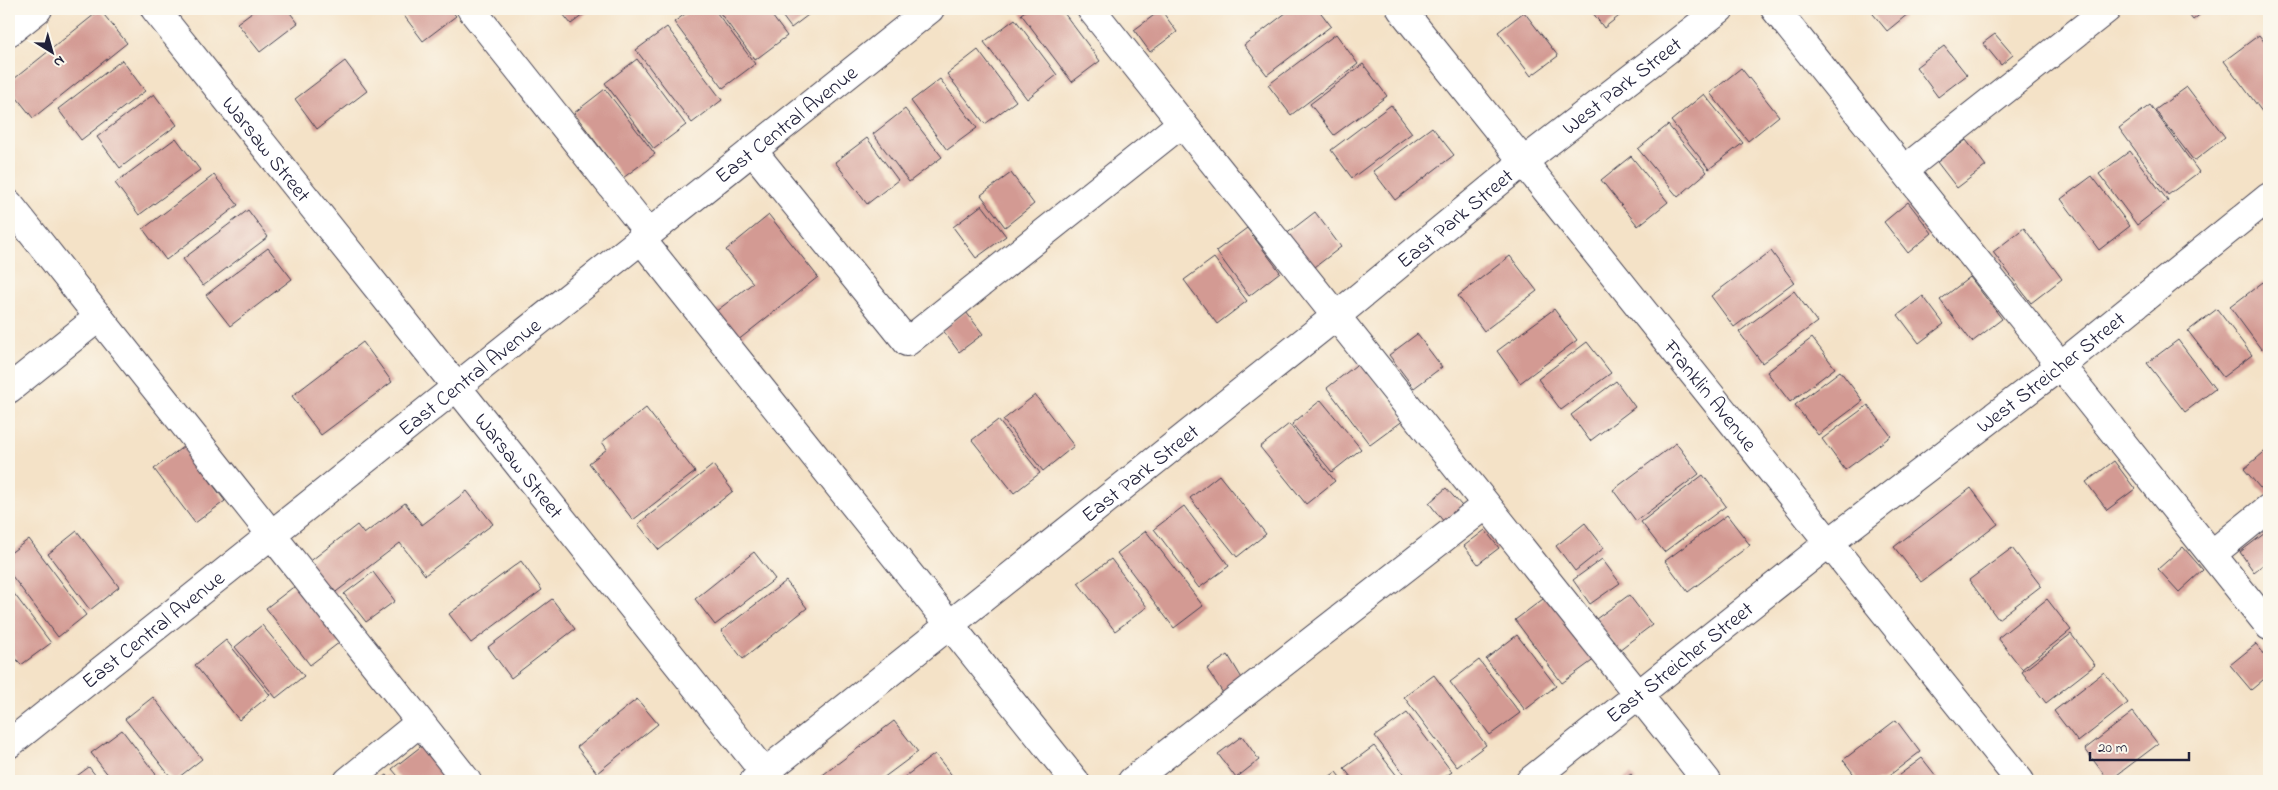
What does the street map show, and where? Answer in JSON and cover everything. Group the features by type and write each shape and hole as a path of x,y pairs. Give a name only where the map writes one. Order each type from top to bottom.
{"street":[{"path":"9,32 38,9"},
{"name":"Warsaw Street","path":"155,9 763,778"},
{"path":"472,9 645,235 1074,781"},
{"name":"East Central Avenue","path":"9,744 930,9"},
{"path":"1091,9 1707,781"},
{"name":"Franklin Avenue","path":"1401,9 2020,781"},
{"name":"West Park Street","path":"1523,162 1720,9"},
{"path":"1775,9 2269,626"},
{"path":"1905,169 2107,9"},
{"path":"752,150 907,342 1182,123"},
{"name":"East Park Street","path":"763,778 950,625 1335,317 1523,162"},
{"name":"West Streicher Street","path":"1830,542 2060,366 2269,197"},
{"path":"9,204 419,723 467,781"},
{"path":"9,389 99,317"},
{"path":"1132,781 1486,505"},
{"path":"2212,554 2269,508"},
{"name":"East Streicher Street","path":"1530,781 1830,542"},
{"path":"348,781 419,723"}],"building":[{"path":"256,9 287,9 298,23 260,52 237,23"},
{"path":"399,9 450,9 456,16 423,41"},
{"path":"559,9 591,9 571,24"},
{"path":"692,9 714,9 755,64 723,88 674,22"},
{"path":"717,9 767,9 787,36 755,60"},
{"path":"777,9 816,9 791,28"},
{"path":"1028,9 1061,9 1100,61 1072,82 1021,14"},
{"path":"1291,9 1318,9 1331,26 1267,75 1244,45"},
{"path":"1590,9 1628,9 1604,28"},
{"path":"1869,9 1914,9 1887,31"},
{"path":"2184,9 2207,9 2193,20"},
{"path":"100,10 127,43 33,118 9,88 9,83"},
{"path":"1161,10 1177,32 1150,52 1134,30"},
{"path":"1524,12 1558,56 1531,76 1498,32"},
{"path":"1015,19 1057,75 1027,99 984,42"},
{"path":"667,27 722,100 692,123 636,50"},
{"path":"1336,34 1358,64 1291,115 1268,85"},
{"path":"1995,34 2013,55 2001,65 1983,43"},
{"path":"2259,35 2269,48 2269,121 2224,61"},
{"path":"1944,46 1967,75 1938,97 1916,67"},
{"path":"978,50 1016,101 985,124 947,74"},
{"path":"637,59 686,125 654,149 605,83"},
{"path":"122,60 145,91 81,140 58,109"},
{"path":"345,61 367,91 317,129 295,99"},
{"path":"1363,64 1387,96 1334,135 1310,104"},
{"path":"1741,68 1779,116 1748,141 1710,93"},
{"path":"940,79 977,128 947,150 911,101"},
{"path":"2187,87 2225,137 2194,161 2155,110"},
{"path":"605,89 655,154 623,178 574,113"},
{"path":"154,94 177,125 120,168 97,137"},
{"path":"1704,94 1743,143 1709,169 1671,121"},
{"path":"1391,105 1412,133 1352,178 1331,150"},
{"path":"2150,105 2199,172 2168,195 2119,128"},
{"path":"905,109 942,157 909,182 873,134"},
{"path":"1668,125 1707,172 1678,197 1638,149"},
{"path":"1432,127 1454,155 1395,200 1373,171"},
{"path":"176,138 200,170 139,215 115,183"},
{"path":"867,138 898,180 867,204 835,162"},
{"path":"1966,140 1986,166 1957,188 1937,162"},
{"path":"2130,151 2168,201 2137,225 2099,174"},
{"path":"1631,156 1668,202 1638,226 1601,180"},
{"path":"1011,173 1034,204 1005,227 981,195"},
{"path":"214,175 238,205 166,260 143,229"},
{"path":"2092,176 2130,226 2099,250 2061,199"},
{"path":"1908,202 1932,233 1908,253 1884,222"},
{"path":"982,205 1006,236 976,258 953,227"},
{"path":"248,210 268,237 203,286 183,259"},
{"path":"1315,212 1341,247 1311,270 1285,235"},
{"path":"769,215 818,277 737,341 715,312 753,283 726,250"},
{"path":"1247,228 1280,272 1249,296 1216,251"},
{"path":"2024,228 2062,279 2031,303 1993,252"},
{"path":"268,248 292,279 230,326 206,295"},
{"path":"1771,251 1794,282 1734,327 1711,296"},
{"path":"1510,256 1537,291 1484,331 1458,296"},
{"path":"1214,258 1247,301 1217,324 1184,280"},
{"path":"1970,277 2002,319 1972,342 1940,300"},
{"path":"2263,282 2269,290 2269,343 2261,349 2230,307"},
{"path":"1794,291 1817,322 1762,363 1739,332"},
{"path":"1923,296 1944,324 1919,343 1898,315"},
{"path":"1554,309 1577,340 1520,383 1497,351"},
{"path":"2217,309 2252,355 2223,377 2188,331"},
{"path":"966,312 983,334 959,352 942,329"},
{"path":"1417,334 1442,367 1414,388 1389,355"},
{"path":"1812,338 1835,368 1790,402 1767,372"},
{"path":"2178,340 2215,389 2185,412 2147,363"},
{"path":"363,342 392,382 321,435 292,396"},
{"path":"1587,342 1611,373 1561,410 1538,379"},
{"path":"1360,362 1404,420 1370,445 1327,388"},
{"path":"1840,371 1863,401 1818,435 1795,405"},
{"path":"1616,381 1635,407 1590,441 1571,415"},
{"path":"1035,395 1074,446 1043,471 1003,420"},
{"path":"1321,400 1361,449 1332,472 1292,424"},
{"path":"1868,405 1891,436 1845,470 1822,439"},
{"path":"646,408 695,472 633,520 589,463 607,449 602,442"},
{"path":"998,420 1040,473 1014,493 972,440"},
{"path":"1289,424 1335,481 1306,504 1260,447"},
{"path":"1676,443 1699,474 1636,521 1613,490"},
{"path":"184,446 225,501 195,523 154,469"},
{"path":"2269,448 2269,492 2266,495 2244,469"},
{"path":"2114,461 2135,489 2107,510 2086,482"},
{"path":"713,465 733,491 659,550 638,524"},
{"path":"1219,475 1266,534 1237,557 1190,498"},
{"path":"1703,475 1726,506 1664,552 1641,522"},
{"path":"1446,488 1462,506 1444,522 1429,503"},
{"path":"1971,488 1998,524 1921,582 1894,547"},
{"path":"467,491 493,524 425,575 400,543 328,598 304,566 357,525 364,534 405,503 422,525"},
{"path":"1184,506 1229,566 1199,588 1154,529"},
{"path":"1727,515 1750,545 1688,592 1665,561"},
{"path":"1585,523 1604,548 1575,571 1556,546"},
{"path":"1485,530 1499,548 1478,564 1464,546"},
{"path":"77,531 119,587 90,610 48,554"},
{"path":"1146,531 1203,606 1174,628 1117,553"},
{"path":"2265,533 2269,539 2269,560 2254,572 2240,552"},
{"path":"29,539 86,615 58,637 9,572 9,554"},
{"path":"2183,547 2203,570 2179,592 2158,569"},
{"path":"2012,548 2041,586 1998,619 1969,580"},
{"path":"754,552 775,579 715,625 695,599"},
{"path":"1111,559 1147,607 1115,631 1078,583"},
{"path":"1602,559 1620,583 1590,604 1573,580"},
{"path":"521,561 542,590 471,643 449,614"},
{"path":"373,572 395,601 366,622 344,594"},
{"path":"786,581 807,608 743,659 721,631"},
{"path":"296,585 340,642 310,665 266,608"},
{"path":"9,587 51,643 21,665 9,649"},
{"path":"1629,595 1652,625 1619,650 1596,619"},
{"path":"1547,596 1595,659 1562,683 1515,620"},
{"path":"552,599 575,629 511,678 488,647"},
{"path":"2047,599 2071,630 2022,669 1998,638"},
{"path":"262,625 304,676 276,698 235,647"},
{"path":"2071,634 2095,665 2046,703 2022,672"},
{"path":"1517,635 1556,686 1525,710 1486,659"},
{"path":"226,640 270,695 239,720 195,665"},
{"path":"2256,644 2269,660 2269,675 2251,690 2230,665"},
{"path":"1228,655 1243,680 1223,693 1207,669"},
{"path":"1479,660 1520,713 1490,735 1450,682"},
{"path":"2104,672 2128,703 2078,742 2054,711"},
{"path":"1434,675 1486,745 1457,767 1404,697"},
{"path":"153,697 202,759 174,781 125,719"},
{"path":"637,699 658,724 597,773 577,747"},
{"path":"2133,712 2158,744 2109,781 2085,749"},
{"path":"1407,713 1452,772 1439,781 1409,781 1375,736"},
{"path":"1896,720 1920,752 1882,781 1859,781 1843,760"},
{"path":"894,721 918,752 879,781 823,781 820,777"},
{"path":"122,730 161,781 113,781 91,753"},
{"path":"1242,736 1259,760 1236,778 1218,754"},
{"path":"424,744 445,771 433,781 402,781 392,769"},
{"path":"1374,746 1401,781 1354,781 1344,768"},
{"path":"935,754 954,778 950,781 899,781"},
{"path":"1922,758 1940,781 1891,781"},
{"path":"89,767 100,781 70,781"},
{"path":"1336,772 1343,781 1323,781"},
{"path":"1631,774 1636,781 1621,781"},
{"path":"387,775 392,781 378,781"}]}
